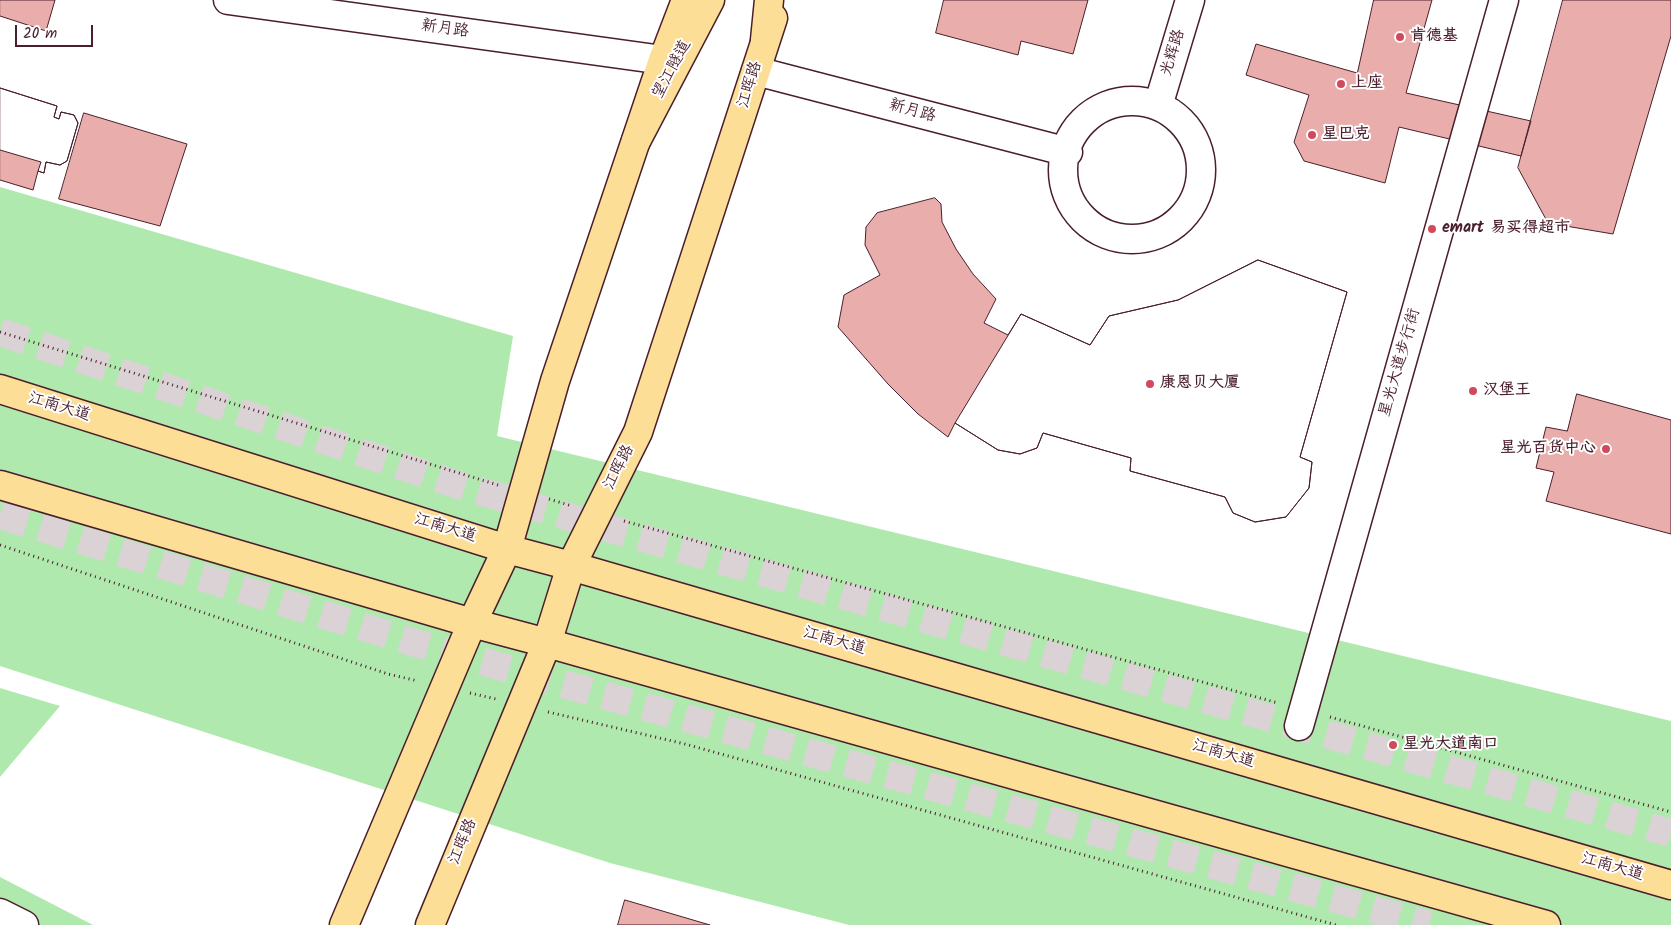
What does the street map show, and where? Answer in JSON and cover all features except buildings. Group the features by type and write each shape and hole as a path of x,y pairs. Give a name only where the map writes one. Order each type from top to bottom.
{"main road":[{"path":"344,925 444,687 507,549 555,381 663,60 686,0"},
{"name":"望江隧道","path":"636,140 710,0"},
{"path":"764,40 769,0"},
{"name":"江晖路","path":"430,925 547,643 571,566 638,432 756,71 764,40 780,0"},
{"name":"江南大道","path":"0,389 507,549 1671,885"},
{"path":"0,485 472,623 1546,925"}],"street":[{"name":"新月路","path":"228,0 663,60"},
{"name":"光辉路","path":"1158,106 1190,0"},
{"name":"星光大道步行街","path":"1299,726 1504,0"},
{"name":"新月路","path":"756,71 1068,152"},
{"path":"1135,100 1158,106 1178,118 1193,136 1200,159 1200,182 1192,204 1177,223 1157,235 1134,239 1112,237 1093,227 1077,213 1066,194 1062,173 1074,130 1090,113 1112,103 1135,100"},
{"path":"0,913 24,925"}],"path":[{"path":"0,332 445,470 1279,703"},
{"path":"0,545 388,674 685,744 1336,925"},
{"path":"1327,716 1671,812"}],"green space":[{"path":"0,187 513,336 497,436 1671,721 1671,925 849,925 610,863 0,666"},
{"path":"0,688 60,706 0,777"},
{"path":"0,877 93,925 0,925"}],"tunnel":[{"path":"0,332 458,485 1671,833"},
{"path":"0,515 412,642 1429,925"}],"place":[{"name":"肯德基","path":"1400,37"},
{"name":"上座","path":"1341,84"},
{"name":"星巴克","path":"1312,135"},
{"name":"emart 易买得超市","path":"1432,229"},
{"name":"康恩贝大厦","path":"1150,384"},
{"name":"汉堡王","path":"1473,391"},
{"name":"星光百货中心","path":"1606,449"},
{"name":"星光大道南口","path":"1393,745"}]}
